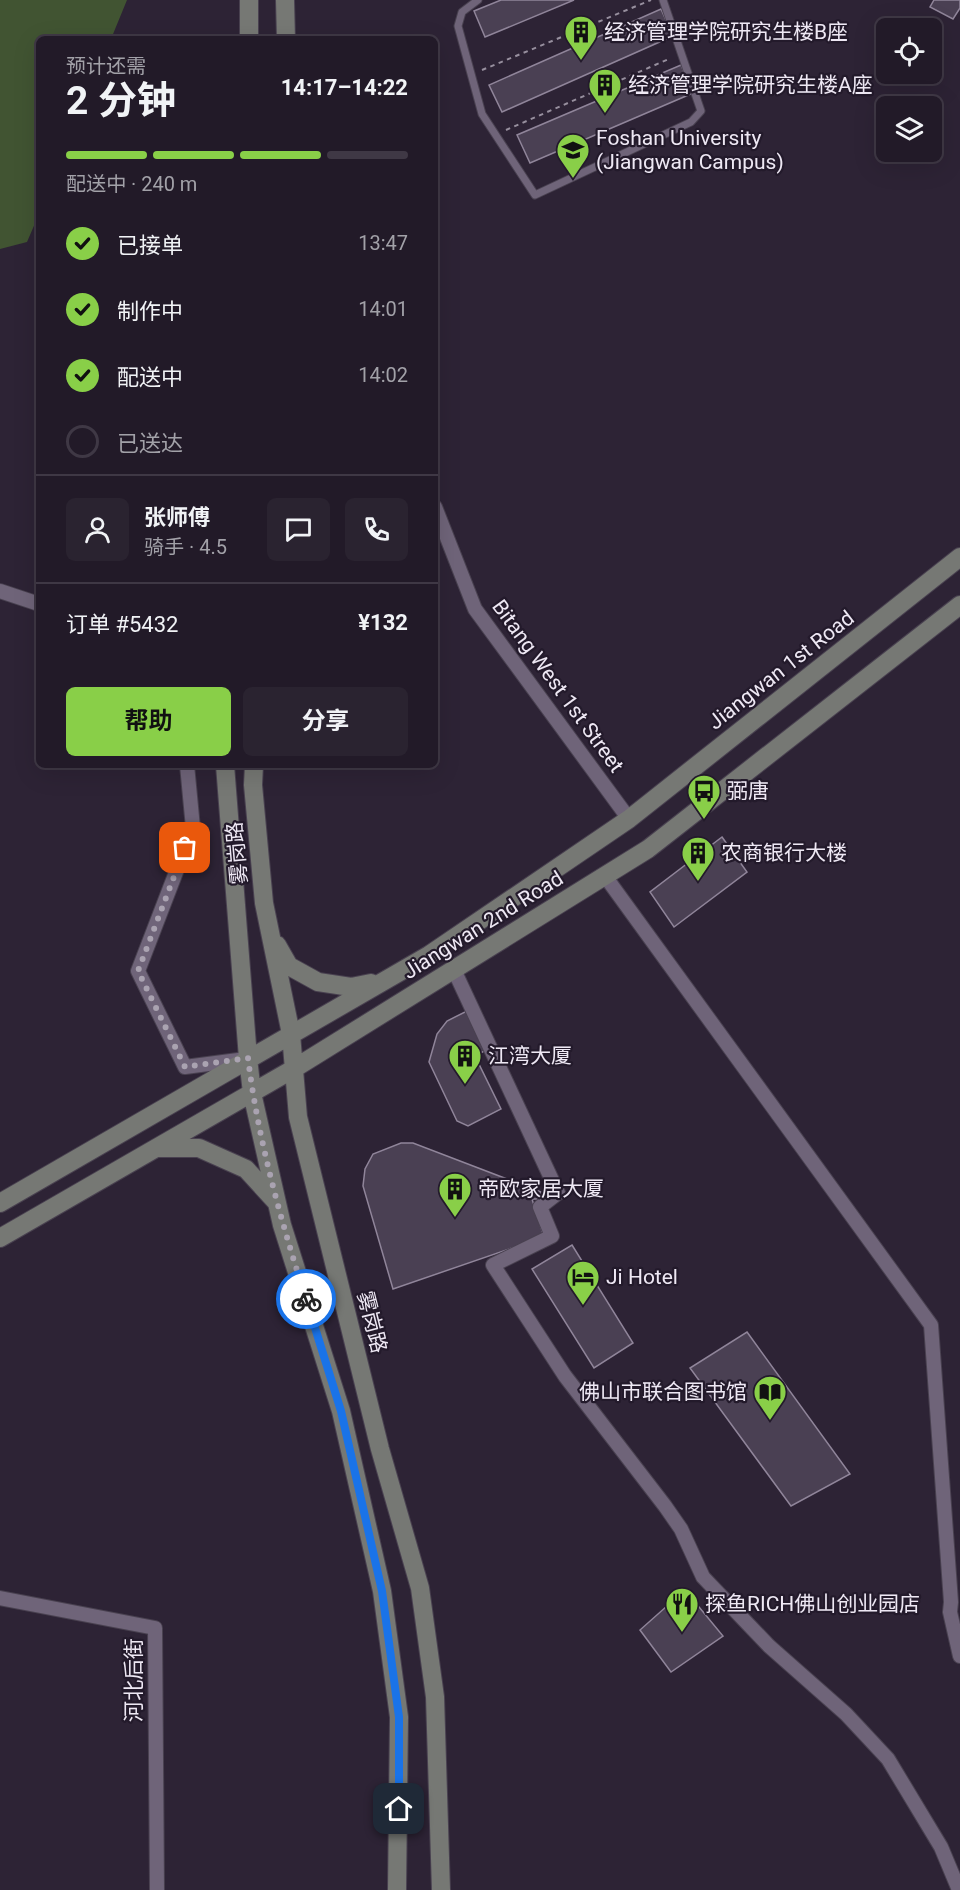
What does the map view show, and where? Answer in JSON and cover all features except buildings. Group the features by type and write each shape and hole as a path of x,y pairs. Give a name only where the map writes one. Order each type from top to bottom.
{"main road":[{"path":"249,0 249,36"},
{"path":"285,0 286,36"},
{"name":"Jiangwan 1st Road","path":"629,819 960,557"},
{"name":"Jiangwan 2nd Road","path":"0,1238 295,1068 648,849 960,605"},
{"name":"雾岗路","path":"225,768 252,1093 282,1225 341,1411 382,1591 399,1717 397,1890"},
{"name":"雾岗路","path":"254,768 253,785 264,903 291,1034 298,1117 380,1449 420,1588 435,1697 441,1890"},
{"name":"Jiangwan 2nd Road","path":"0,1203 429,955 629,819"},
{"path":"270,932 289,966 318,982 351,987 385,980"},
{"path":"157,1148 199,1148 246,1169 277,1203"}],"street":[{"name":"Bitang West 1st Street","path":"438,515 475,609 629,819"},
{"path":"0,591 36,603"},
{"path":"187,768 193,828 138,971 185,1067 248,1058"},
{"path":"604,876 930,1325 950,1612 960,1656"},
{"path":"454,970 558,1193 540,1207 552,1236 493,1265 565,1376 681,1529 703,1577 769,1646 846,1714 888,1759 941,1847 959,1890"},
{"name":"河北后街","path":"0,1598 155,1628 157,1890"}],"lane":[{"path":"478,0 462,12 458,26 482,114 535,195 691,122 700,111 663,0"}],"path":[{"path":"471,74 651,0"},
{"path":"495,135 681,54"}],"green space":[{"path":"0,0 127,0 112,36 36,36 36,221 27,242 0,249"}],"way so far":[{"path":"185,848 138,971 185,1067 248,1058 252,1093 282,1225 306,1299"}],"place":[{"name":"经济管理学院研究生楼B座","path":"581,61"},
{"name":"经济管理学院研究生楼A座","path":"605,114"},
{"name":"Foshan University (Jiangwan Campus)","path":"573,179"},
{"name":"弼唐","path":"704,820"},
{"name":"农商银行大楼","path":"698,882"},
{"name":"江湾大厦","path":"465,1085"},
{"name":"帝欧家居大厦","path":"455,1218"},
{"name":"Ji Hotel","path":"583,1306"},
{"name":"佛山市联合图书馆","path":"770,1421"},
{"name":"探鱼RICH佛山创业园店","path":"682,1633"}],"route":[{"path":"306,1299 341,1411 382,1591 399,1717 399,1809"}]}
